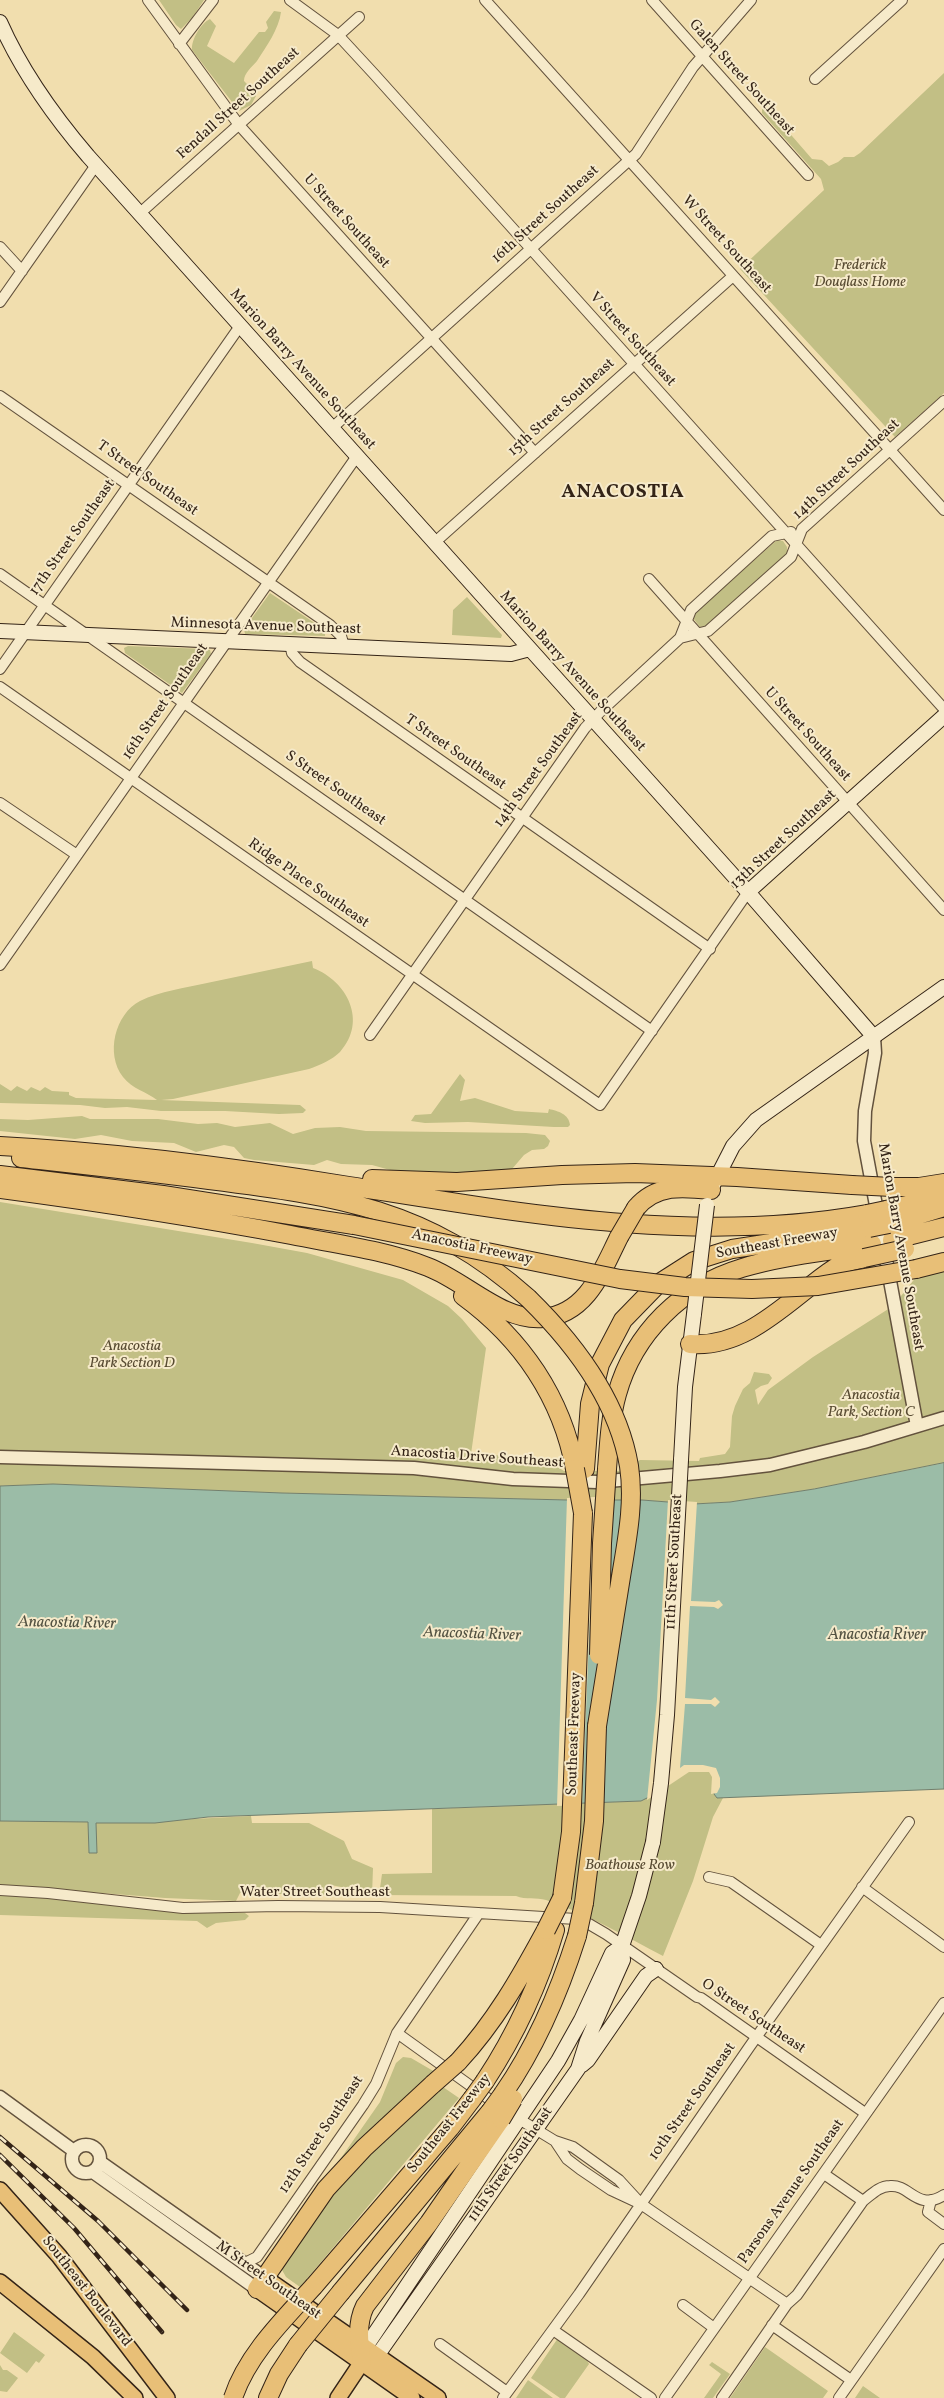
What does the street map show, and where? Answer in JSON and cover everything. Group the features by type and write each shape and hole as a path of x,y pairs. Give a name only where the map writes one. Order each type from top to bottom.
{"highway":[{"path":"0,1146 106,1154 246,1171 509,1211 625,1224 749,1227 824,1221 868,1236 893,1231 944,1228"},
{"path":"0,1156 221,1182 319,1196 369,1207 409,1221 456,1244 490,1267 528,1298 562,1334 595,1381 617,1424 628,1464 631,1497 629,1521 597,1726"},
{"path":"246,1171 436,1182 615,1173 711,1190"},
{"name":"Anacostia Freeway","path":"0,1175 171,1196 354,1225 603,1276 677,1286 735,1289 785,1288 851,1282 944,1262"},
{"path":"0,1189 187,1217 366,1250 430,1267 517,1315 544,1318 566,1312 584,1299 596,1284 619,1237 636,1208 649,1196 665,1189 681,1187 711,1190 852,1186 919,1187 944,1183"},
{"path":"893,1231 944,1196"},
{"path":"690,1344 709,1344 741,1335 760,1324 823,1276 843,1264 868,1236 893,1231 944,1207"},
{"path":"893,1231 944,1236"},
{"name":"Southeast Freeway","path":"233,2398 249,2364 259,2351 450,2128 472,2099 505,2050 528,2004 550,1930 562,1898 572,1821 583,1513 580,1469 590,1404 600,1364 623,1320 658,1284 694,1261 724,1251 868,1236"},
{"name":"Southeast Freeway","path":"268,2398 288,2359 314,2324 495,2116 508,2096 544,2024 564,1977 577,1936 584,1903 594,1821 601,1560 607,1469 613,1411 624,1372 645,1336 672,1306 705,1282 743,1267 868,1236"},
{"path":"366,1250 398,1260 435,1277 469,1300 506,1333 532,1364 553,1399 580,1469"},
{"path":"261,2283 326,2189 364,2148 458,2062 486,2030 505,2004 550,1930"},
{"path":"366,2352 360,2320 365,2306 429,2223 495,2116"}],"main road":[{"name":"Marion Barry Avenue Southeast","path":"0,22 17,57 45,103 96,165 748,892 874,1037"},
{"name":"Minnesota Avenue Southeast","path":"0,631 511,654 530,649"},
{"name":"13th Street Southeast","path":"748,892 944,716"},
{"path":"711,1190 728,1153 747,1129 782,1100 944,987"},
{"name":"11th Street Southeast","path":"366,2352 536,2128 578,2069 587,2041 623,1960 622,1946 639,1896 653,1842 661,1783 667,1715 681,1460 690,1344 711,1190"},
{"name":"11th Street Southeast","path":"338,2398 366,2352 520,2120 572,2038 612,1953 622,1946"},
{"path":"578,2069 588,2060 646,1976 656,1969"},
{"name":"Southeast Boulevard","path":"0,2190 59,2256 167,2398"},
{"path":"0,2282 93,2357 135,2398"},
{"name":"M Street Southeast","path":"261,2283 438,2398"},
{"name":"M Street Southeast","path":"366,2352 412,2398"}],"street":[{"name":"U Street Southeast","path":"148,0 239,125 534,453"},
{"path":"179,44 213,0"},
{"name":"V Street Southeast","path":"290,0 338,35 944,709"},
{"name":"W Street Southeast","path":"485,0 944,510"},
{"name":"Galen Street Southeast","path":"652,0 808,175"},
{"name":"16th Street Southeast","path":"332,428 640,149 693,68 751,0"},
{"path":"816,79 902,0"},
{"name":"Fendall Street Southeast","path":"140,214 359,18"},
{"path":"0,302 96,165"},
{"path":"0,247 22,271"},
{"name":"15th Street Southeast","path":"434,543 733,276"},
{"name":"17th Street Southeast","path":"0,669 240,326"},
{"name":"T Street Southeast","path":"0,396 334,628 341,636 344,646"},
{"name":"14th Street Southeast","path":"370,1035 521,818 592,720 680,638 708,631 791,557 802,529 944,401"},
{"name":"16th Street Southeast","path":"0,966 357,456"},
{"path":"680,638 691,610 772,536 802,529"},
{"name":"S Street Southeast","path":"0,574 466,898 652,1030"},
{"name":"U Street Southeast","path":"648,579 944,910"},
{"name":"T Street Southeast","path":"290,644 292,653 300,662 710,949"},
{"name":"Ridge Place Southeast","path":"0,687 600,1106"},
{"path":"0,803 77,855"},
{"name":"13th Street Southeast","path":"600,1106 748,892"},
{"name":"Marion Barry Avenue Southeast","path":"874,1037 875,1053 865,1111 864,1141 917,1426"},
{"name":"Anacostia Drive Southeast","path":"0,1457 414,1468 512,1479 597,1482 770,1465 864,1442 944,1418"},
{"name":"10th Street Southeast","path":"505,2395 553,2330 909,1822"},
{"path":"709,1877 731,1882 821,1945"},
{"path":"862,1887 944,1947"},
{"name":"Water Street Southeast","path":"0,1890 48,1893 183,1908 278,1906 374,1907 576,1919 596,1928 622,1946"},
{"name":"12th Street Southeast","path":"244,2264 257,2257 364,2105 376,2084 397,2033 479,1913"},
{"name":"O Street Southeast","path":"622,1946 757,2037 865,2114"},
{"name":"Parsons Avenue Southeast","path":"665,2398 944,2003"},
{"path":"397,2033 520,2120 555,2141 573,2148 619,2180 641,2204 749,2280 787,2304"},
{"path":"0,2097 74,2151"},
{"path":"81,2146 93,2147 99,2154 96,2167 84,2174 76,2170 72,2163 74,2151 81,2146"},
{"name":"M Street Southeast","path":"96,2167 244,2264 261,2283"},
{"name":"M Street Southeast","path":"96,2167 261,2283"},
{"path":"824,2174 863,2201"},
{"path":"722,2398 787,2304 797,2295 863,2201 876,2191 888,2186 899,2187 918,2198 931,2200 944,2194"},
{"path":"931,2200 928,2212 944,2224"},
{"path":"838,2398 944,2249"},
{"path":"683,2305 714,2328"},
{"path":"772,2325 851,2380"},
{"path":"553,2330 651,2398"},
{"path":"440,2344 505,2395"}],"green space":[{"path":"159,0 204,0 192,18 181,29 176,25"},
{"path":"274,11 281,12 275,31 244,78 244,81 254,91 256,96 251,105 239,111 192,50 193,41 200,28 210,19 216,26 207,46 234,63 259,32 265,32 268,28 266,22"},
{"name":"Frederick Douglass Home","path":"944,73 944,393 895,437 740,269 824,190 821,179 762,113 762,109 766,106 812,159 822,160 829,166 844,157 854,157 860,153"},
{"path":"777,540 783,541 787,547 785,556 707,626 700,627 693,618 697,611"},
{"path":"270,593 325,630 325,636 245,634 244,629"},
{"path":"467,597 502,635 501,638 452,635 453,610"},
{"path":"128,646 206,649 210,650 211,654 182,693 125,653 124,648"},
{"path":"312,961 313,968 336,982 350,1003 353,1015 352,1028 348,1040 337,1055 309,1069 161,1100 300,1105 306,1110 303,1113 161,1111 127,1107 105,1108 80,1105 0,1103 0,1084 11,1091 17,1086 27,1091 31,1087 40,1091 45,1087 52,1091 69,1092 69,1095 76,1098 157,1100 127,1081 118,1068 114,1046 115,1035 124,1015 131,1007 140,1001 164,992"},
{"path":"460,1074 465,1080 460,1101 475,1098 515,1111 548,1113 549,1109 559,1112 568,1118 570,1125 568,1127 554,1127 411,1121 415,1115 431,1114"},
{"path":"82,1116 90,1119 158,1119 198,1124 217,1123 235,1127 270,1123 293,1134 315,1128 340,1127 366,1131 526,1133 545,1135 550,1141 544,1149 532,1150 524,1155 512,1169 490,1174 401,1173 372,1165 341,1164 327,1160 314,1165 254,1160 244,1158 234,1147 224,1145 196,1152 174,1143 132,1141 101,1135 75,1139 0,1131 0,1119 28,1120"},
{"name":"Anacostia Park Section D","path":"0,1202 307,1253 403,1280 448,1306 462,1319 486,1348 471,1454 530,1457 554,1465 564,1471 619,1471 640,1460 699,1461 700,1458 725,1454 730,1447 732,1416 735,1406 743,1389 750,1383 754,1372 769,1374 772,1378 768,1384 755,1390 758,1405 768,1390 813,1357 893,1306 917,1276 944,1269 944,1463 814,1489 730,1502 694,1504 642,1500 282,1493 53,1484 0,1486"},
{"name":"Boathouse Row","path":"688,1769 710,1769 715,1777 717,1798 723,1798 713,1817 693,1881 663,1956 591,1919 542,1899 516,1896 379,1895 382,1874 432,1873 432,1809 272,1815 641,1801"},
{"path":"251,1816 252,1823 309,1823 344,1841 352,1859 373,1868 372,1895 362,1895 361,1891 331,1885 324,1895 240,1893 236,1901 165,1898 0,1885 0,1821 88,1822 89,1852 96,1853 96,1823"},
{"path":"6,1894 191,1913 245,1913 249,1916 245,1920 216,1923 207,1928 197,1921 0,1915 0,1895"},
{"path":"403,2057 411,2058 435,2072 334,2168 380,2102 396,2063"},
{"path":"443,2087 459,2098 300,2287 286,2277 282,2270 287,2257 347,2177"},
{"path":"14,2332 45,2355 39,2363 36,2361 27,2373 0,2353"},
{"path":"558,2338 586,2358 589,2364 565,2398 560,2398 531,2378"},
{"path":"765,2347 828,2391 823,2398 730,2398"},
{"path":"712,2362 730,2374 713,2398 704,2398 721,2374 709,2365"},
{"path":"0,2365 3,2370 7,2370 18,2378 7,2392 0,2391"},
{"path":"528,2380 553,2398 516,2398"},
{"path":"863,2386 880,2398 855,2398"}],"water":[{"name":"Anacostia River","path":"944,1463 944,1789 717,1798 714,1794 715,1777 710,1769 688,1769 655,1794 641,1801 208,1817 155,1823 96,1823 97,1853 89,1853 88,1822 0,1821 0,1486 53,1484 282,1493 642,1500 694,1504 730,1502 814,1489"}],"pier":[{"path":"595,1497 582,1805 557,1806 567,1498"},
{"path":"668,1500 697,1502 691,1601 715,1602 719,1600 723,1605 718,1609 714,1607 690,1606 685,1698 711,1700 715,1697 720,1702 715,1707 711,1704 685,1704 680,1768 684,1765 703,1765 716,1768 720,1778 720,1787 717,1793 711,1794 712,1777 709,1772 689,1772 647,1800 657,1700"}],"railway":[{"path":"0,2137 98,2221 187,2310"},
{"path":"0,2155 74,2228 162,2332"}],"district":[{"name":"ANACOSTIA","path":"623,493"}],"park label":[{"name":"Anacostia Park, Section C","path":"871,1404"}]}
